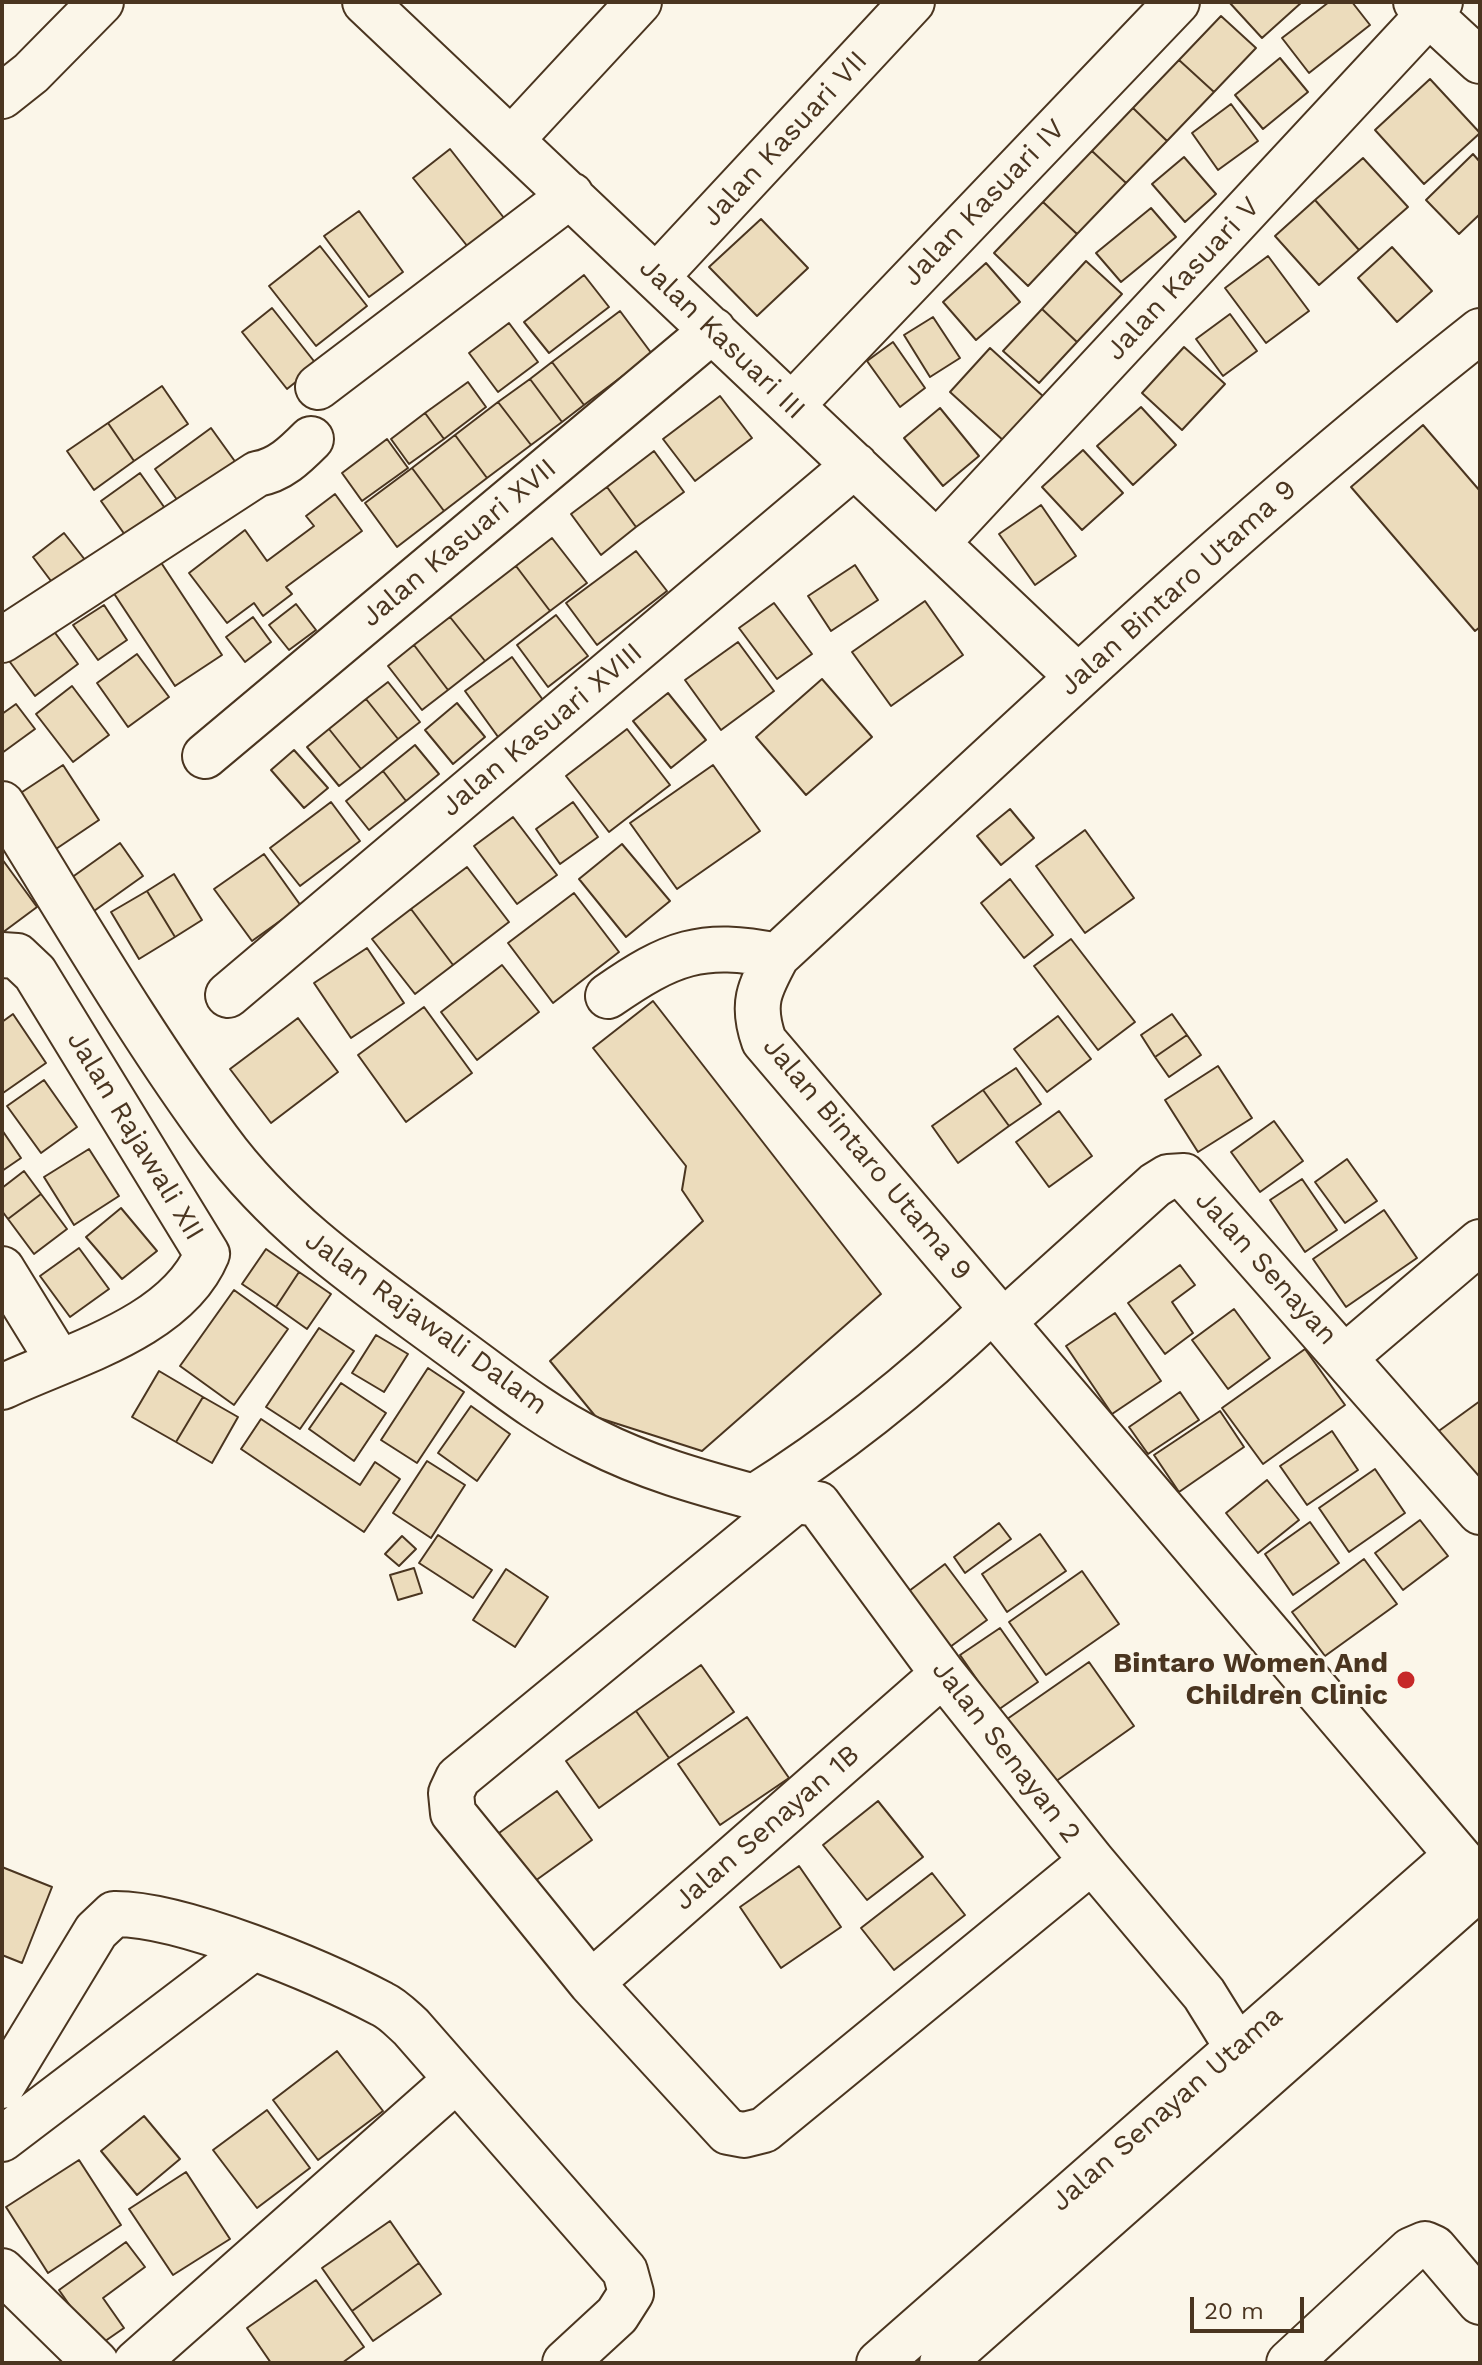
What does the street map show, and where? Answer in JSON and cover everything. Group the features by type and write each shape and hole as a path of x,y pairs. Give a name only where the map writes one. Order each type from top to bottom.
{"street":[{"path":"2,96 31,73 101,2"},
{"path":"512,139 639,2"},
{"name":"Jalan Kasuari VII","path":"657,276 912,2"},
{"name":"Jalan Kasuari IV","path":"792,405 1177,2"},
{"name":"Jalan Kasuari III","path":"371,4 1078,677"},
{"path":"1428,6 1480,61"},
{"name":"Jalan Kasuari V","path":"937,543 1428,6"},
{"path":"318,387 571,195"},
{"name":"Jalan Kasuari XVII","path":"205,756 713,330"},
{"name":"Jalan Bintaro Utama 9","path":"1472,1875 764,1041 755,1016 761,986 777,956 1078,677 1356,429 1480,331"},
{"path":"2,640 257,474 282,465 311,439"},
{"name":"Jalan Kasuari XVIII","path":"228,995 855,465"},
{"name":"Jalan Rajawali Dalam","path":"2,804 142,1028 218,1141 267,1200 319,1249 513,1391 592,1440 664,1472 754,1497 815,1459 957,1343 998,1316"},
{"path":"704,948 755,1016"},
{"path":"608,996 638,976 704,948 739,948 777,956"},
{"name":"Jalan Rajawali XII","path":"2,955 17,956 35,973 207,1254 200,1270 172,1303 102,1344 58,1360 2,1387"},
{"name":"Jalan Senayan","path":"998,1316 1155,1185 1168,1177 1184,1176 1346,1356 1480,1512"},
{"name":"Jalan Senayan","path":"1346,1356 1480,1242"},
{"path":"2,1269 58,1360"},
{"name":"Jalan Senayan 2","path":"591,1983 453,1813 451,1793 458,1778 795,1501 818,1504 943,1674 1092,1861 1258,2054"},
{"name":"Jalan Senayan 1B","path":"591,1983 943,1674"},
{"path":"591,1983 728,2132 744,2135 764,2130 1092,1861"},
{"name":"Jalan Senayan Utama","path":"879,2363 1472,1875"},
{"path":"2,2086 96,1931 114,1914 142,1913 252,1949 385,2005 411,2027 625,2271 631,2293 617,2315 565,2363"},
{"path":"2,2139 252,1949"},
{"name":"Jalan Senayan Utama","path":"942,2363 1258,2054"},
{"path":"136,2363 456,2080"},
{"path":"1289,2363 1411,2250 1425,2244 1434,2248 1480,2302"},
{"path":"2,2271 96,2363"}],"building":[{"path":"1229,2 1302,2 1262,38"},
{"path":"1329,2 1352,2 1370,25 1309,73 1282,38"},
{"path":"1221,16 1256,48 1214,92 1179,60"},
{"path":"1280,58 1308,92 1263,129 1235,95"},
{"path":"1179,60 1214,92 1167,141 1133,108"},
{"path":"1430,79 1480,133 1424,184 1375,130"},
{"path":"1231,104 1258,141 1218,170 1192,133"},
{"path":"1133,108 1167,141 1126,183 1092,151"},
{"path":"450,149 504,218 468,247 413,178"},
{"path":"1092,151 1126,183 1077,234 1043,202"},
{"path":"1473,154 1480,162 1480,214 1459,234 1426,200"},
{"path":"1184,157 1216,194 1185,222 1152,184"},
{"path":"1363,158 1408,207 1359,250 1315,200"},
{"path":"1315,200 1359,250 1319,285 1275,236"},
{"path":"1043,202 1077,234 1028,286 994,253"},
{"path":"1151,208 1176,237 1121,282 1096,253"},
{"path":"359,211 403,272 369,297 324,236"},
{"path":"761,219 808,268 757,316 709,267"},
{"path":"320,246 367,306 316,346 269,286"},
{"path":"1392,247 1432,291 1397,322 1358,278"},
{"path":"1268,256 1309,311 1266,343 1225,288"},
{"path":"1086,261 1122,294 1077,342 1042,309"},
{"path":"986,263 1020,302 976,340 943,302"},
{"path":"584,275 609,307 549,353 524,322"},
{"path":"272,308 317,365 287,389 242,332"},
{"path":"1042,309 1077,342 1039,383 1003,351"},
{"path":"620,311 652,354 584,405 552,362"},
{"path":"1230,314 1257,351 1223,376 1196,339"},
{"path":"933,317 960,358 930,377 904,335"},
{"path":"509,323 538,362 498,392 469,353"},
{"path":"893,342 925,388 900,407 867,361"},
{"path":"1184,347 1225,384 1182,430 1142,393"},
{"path":"990,348 1045,398 1005,442 950,392"},
{"path":"552,362 584,405 562,422 530,379"},
{"path":"530,379 562,422 531,445 498,402"},
{"path":"468,382 486,407 444,439 425,413"},
{"path":"162,386 188,424 134,461 108,423"},
{"path":"720,396 752,438 695,481 663,439"},
{"path":"498,402 531,445 487,478 455,435"},
{"path":"1141,407 1176,445 1133,485 1097,446"},
{"path":"940,408 979,456 943,486 904,438"},
{"path":"425,413 444,439 409,464 391,439"},
{"path":"108,423 134,461 94,490 67,451"},
{"path":"1423,425 1480,491 1480,627 1475,631 1351,487"},
{"path":"211,428 239,467 183,508 155,469"},
{"path":"455,435 487,478 444,511 412,468"},
{"path":"387,439 408,468 362,501 342,473"},
{"path":"1083,450 1123,493 1082,530 1042,487"},
{"path":"654,451 684,492 636,527 607,487"},
{"path":"412,468 444,511 397,547 365,503"},
{"path":"140,473 169,514 130,542 101,501"},
{"path":"607,487 636,527 601,555 571,514"},
{"path":"335,494 362,531 286,587 292,594 263,616 254,603 227,623 189,573 245,530 267,561 314,526 306,516"},
{"path":"1041,505 1076,556 1035,585 999,534"},
{"path":"64,533 89,565 57,589 33,557"},
{"path":"552,538 587,583 550,611 516,566"},
{"path":"636,551 667,591 597,645 566,603"},
{"path":"160,561 222,655 175,686 113,592"},
{"path":"855,565 878,600 831,631 808,596"},
{"path":"516,566 550,611 485,661 450,617"},
{"path":"925,601 963,655 891,706 852,652"},
{"path":"774,603 812,654 777,679 739,628"},
{"path":"296,604 316,630 289,650 269,625"},
{"path":"104,605 127,640 98,660 73,625"},
{"path":"556,615 588,656 548,687 517,645"},
{"path":"253,617 271,642 245,662 226,637"},
{"path":"450,617 485,661 448,690 414,645"},
{"path":"50,626 78,664 35,696 7,658"},
{"path":"738,642 774,691 721,730 685,680"},
{"path":"414,645 448,690 422,710 388,666"},
{"path":"137,654 169,697 128,727 97,683"},
{"path":"512,657 548,707 501,741 465,691"},
{"path":"822,679 872,737 806,795 756,737"},
{"path":"388,682 420,722 398,739 366,699"},
{"path":"72,686 109,735 73,762 36,714"},
{"path":"668,693 706,740 671,768 633,721"},
{"path":"366,699 398,739 361,769 329,729"},
{"path":"457,703 485,737 453,764 425,730"},
{"path":"16,704 35,729 2,753 2,714"},
{"path":"329,729 361,769 339,786 307,747"},
{"path":"627,729 670,785 609,832 566,776"},
{"path":"415,745 439,774 406,801 383,771"},
{"path":"294,750 328,788 304,808 271,770"},
{"path":"63,765 99,820 50,853 13,798"},
{"path":"713,765 760,831 677,889 630,823"},
{"path":"383,771 406,801 369,830 346,801"},
{"path":"331,802 360,841 300,886 270,848"},
{"path":"573,802 598,837 560,864 536,829"},
{"path":"1010,809 1034,838 1001,865 977,836"},
{"path":"513,817 557,875 517,904 474,846"},
{"path":"1085,830 1134,898 1085,933 1036,866"},
{"path":"120,843 143,876 87,916 64,883"},
{"path":"622,844 670,901 626,937 579,879"},
{"path":"264,854 301,906 252,941 214,889"},
{"path":"2,859 37,907 2,933"},
{"path":"467,867 509,922 453,965 411,909"},
{"path":"174,874 202,920 175,937 147,891"},
{"path":"1010,879 1053,935 1024,958 981,903"},
{"path":"147,891 175,937 139,959 111,912"},
{"path":"574,893 619,952 553,1003 508,943"},
{"path":"411,909 453,965 415,994 372,939"},
{"path":"1071,939 1135,1022 1098,1050 1034,966"},
{"path":"367,948 404,1003 351,1038 314,983"},
{"path":"502,965 539,1012 477,1060 441,1012"},
{"path":"653,1001 881,1294 702,1451 596,1417 550,1361 703,1221 682,1190 686,1166 593,1048"},
{"path":"424,1007 472,1073 406,1122 358,1055"},
{"path":"13,1014 46,1063 3,1093 2,1022"},
{"path":"1172,1014 1187,1035 1155,1057 1141,1035"},
{"path":"1058,1016 1091,1059 1047,1092 1014,1049"},
{"path":"298,1018 338,1072 271,1123 230,1069"},
{"path":"1187,1035 1201,1055 1169,1077 1155,1057"},
{"path":"1218,1066 1252,1118 1198,1152 1165,1100"},
{"path":"1016,1068 1041,1104 1009,1126 983,1090"},
{"path":"44,1080 77,1127 41,1153 7,1106"},
{"path":"983,1090 1009,1126 958,1163 932,1126"},
{"path":"1059,1111 1092,1156 1049,1187 1016,1142"},
{"path":"1274,1121 1303,1161 1260,1192 1231,1152"},
{"path":"2,1130 21,1158 2,1171"},
{"path":"89,1149 119,1196 74,1225 44,1177"},
{"path":"1347,1159 1377,1201 1345,1223 1315,1182"},
{"path":"24,1171 41,1194 8,1219 2,1211 2,1188"},
{"path":"1302,1179 1337,1230 1305,1252 1270,1200"},
{"path":"41,1194 67,1229 34,1254 8,1219"},
{"path":"121,1208 157,1251 122,1279 86,1237"},
{"path":"1384,1210 1417,1258 1346,1307 1313,1259"},
{"path":"79,1248 109,1289 70,1317 40,1276"},
{"path":"266,1249 299,1272 276,1307 242,1284"},
{"path":"1180,1265 1195,1285 1172,1302 1193,1333 1165,1354 1128,1303"},
{"path":"299,1272 331,1294 307,1329 276,1307"},
{"path":"234,1290 288,1329 234,1405 180,1366"},
{"path":"1234,1309 1270,1358 1228,1389 1192,1340"},
{"path":"1115,1313 1161,1381 1112,1414 1066,1346"},
{"path":"319,1328 354,1351 300,1429 266,1407"},
{"path":"376,1335 408,1354 384,1392 352,1373"},
{"path":"1305,1349 1345,1405 1263,1464 1222,1408"},
{"path":"428,1368 464,1392 417,1463 381,1440"},
{"path":"159,1371 203,1397 176,1442 132,1417"},
{"path":"341,1383 386,1413 354,1461 309,1429"},
{"path":"1180,1392 1199,1420 1148,1454 1129,1427"},
{"path":"203,1397 238,1417 212,1463 176,1442"},
{"path":"1480,1401 1480,1481 1436,1433"},
{"path":"471,1406 510,1434 477,1481 438,1453"},
{"path":"1220,1411 1244,1447 1179,1492 1154,1455"},
{"path":"261,1419 360,1485 375,1462 400,1479 364,1532 241,1449"},
{"path":"1332,1431 1358,1470 1307,1505 1280,1466"},
{"path":"427,1461 465,1485 431,1538 393,1513"},
{"path":"1375,1469 1405,1513 1349,1552 1319,1508"},
{"path":"1267,1480 1299,1520 1258,1553 1226,1513"},
{"path":"1420,1520 1448,1556 1403,1590 1375,1553"},
{"path":"1310,1522 1339,1563 1293,1595 1265,1554"},
{"path":"999,1523 1011,1539 965,1573 954,1557"},
{"path":"1040,1534 1066,1571 1007,1612 982,1574"},
{"path":"438,1535 492,1570 473,1598 419,1563"},
{"path":"402,1536 416,1549 399,1566 385,1554"},
{"path":"1364,1559 1397,1604 1325,1656 1292,1612"},
{"path":"945,1564 987,1620 950,1647 909,1591"},
{"path":"414,1568 422,1593 398,1600 390,1575"},
{"path":"506,1569 548,1597 515,1647 473,1620"},
{"path":"1082,1571 1119,1624 1046,1675 1009,1622"},
{"path":"1000,1628 1038,1682 998,1710 960,1655"},
{"path":"1089,1662 1134,1726 1045,1789 1000,1724"},
{"path":"701,1665 734,1712 669,1758 636,1711"},
{"path":"636,1711 669,1758 599,1808 566,1761"},
{"path":"747,1717 789,1778 720,1825 678,1764"},
{"path":"557,1791 592,1840 535,1881 499,1833"},
{"path":"878,1801 923,1857 867,1900 823,1845"},
{"path":"799,1866 841,1927 781,1968 740,1907"},
{"path":"2,1867 52,1887 22,1963 2,1955"},
{"path":"932,1873 965,1915 894,1970 861,1928"},
{"path":"337,2051 383,2111 318,2160 273,2100"},
{"path":"267,2110 310,2168 257,2208 213,2150"},
{"path":"144,2116 180,2159 137,2195 101,2151"},
{"path":"79,2160 121,2225 48,2273 6,2207"},
{"path":"186,2172 230,2239 173,2275 129,2209"},
{"path":"390,2221 419,2263 352,2311 322,2268"},
{"path":"126,2242 145,2267 103,2298 124,2328 98,2346 59,2290"},
{"path":"419,2263 441,2294 373,2341 352,2311"},
{"path":"316,2280 364,2347 342,2363 271,2363 247,2328"}],"place":[{"name":"Bintaro Women And Children Clinic","path":"1406,1680"}]}
